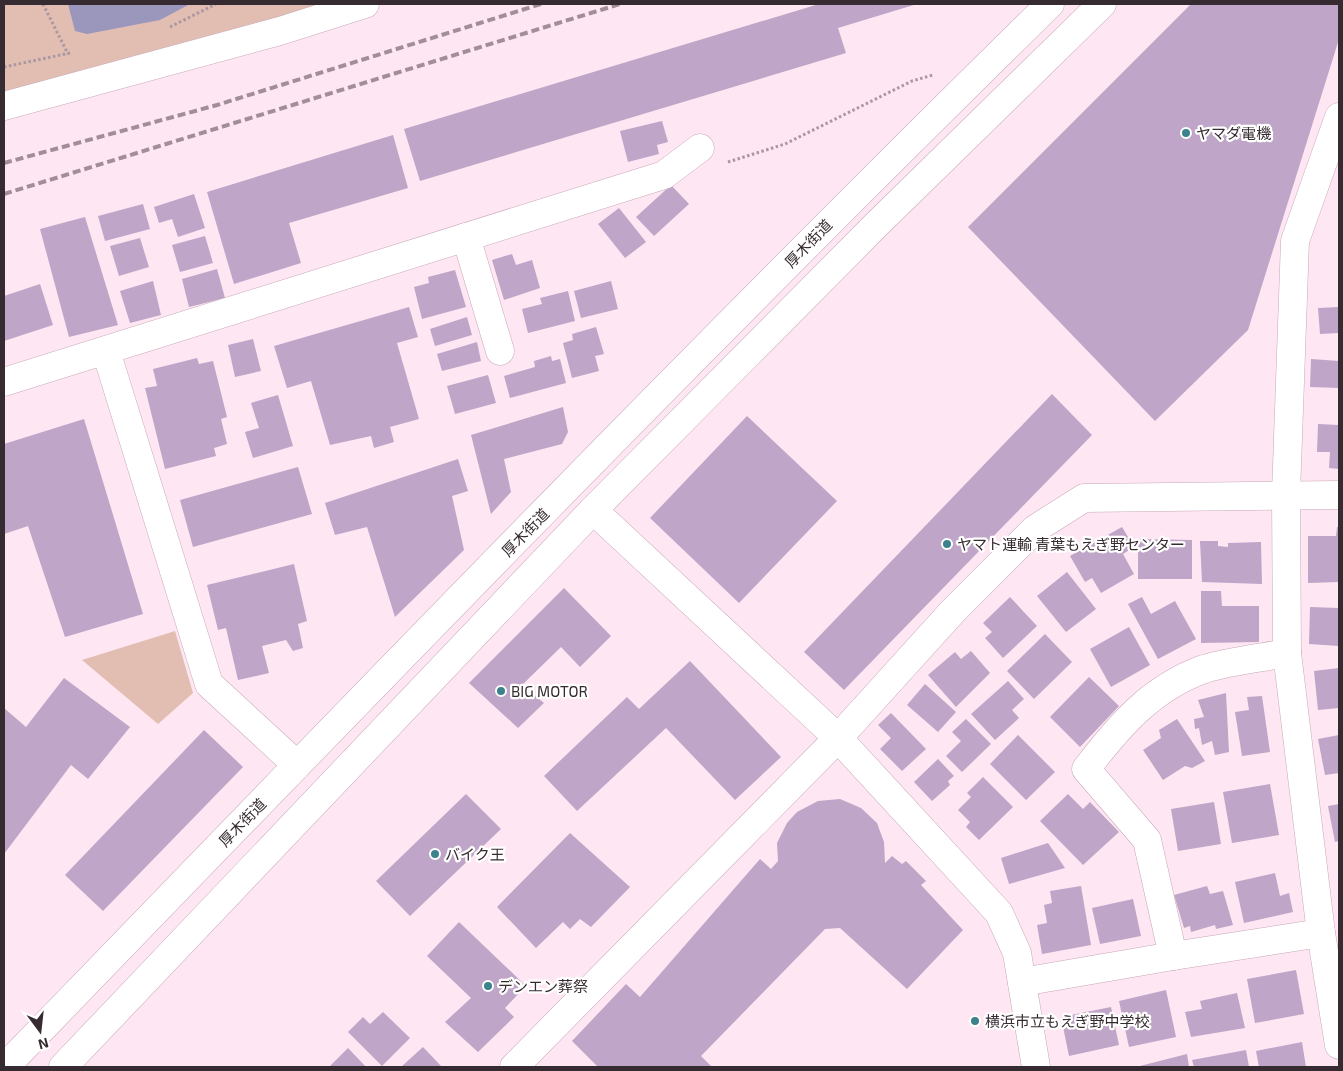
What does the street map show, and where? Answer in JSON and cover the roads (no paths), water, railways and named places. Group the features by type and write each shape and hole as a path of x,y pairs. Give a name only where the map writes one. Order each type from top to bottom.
{"main road":[{"path":"4,106 280,31 365,4"},
{"name":"厚木街道","path":"5,1067 848,202 1050,4"},
{"path":"63,1067 593,510 876,224 1102,4"},
{"path":"1339,117 1295,240 1286,494 1286,653 1321,933 1339,1045"},
{"path":"4,382 664,175 700,148"},
{"path":"466,238 500,351"},
{"path":"106,350 209,684 298,765"},
{"path":"514,1067 838,738 953,611 1035,529 1084,498 1286,494 1339,495"},
{"path":"593,510 838,738 999,913 1017,953 1036,1067"},
{"path":"1173,956 1148,840 1086,769 1115,732 1156,692 1204,669 1286,653"},
{"path":"1022,982 1321,933"}],"railway":[{"path":"4,163 217,105 541,4"},
{"path":"4,194 620,4"}],"place":[{"name":"ヤマダ電機","path":"1186,133"},
{"name":"ヤマト運輸 青葉もえぎ野センター","path":"947,544"},
{"name":"BIG MOTOR","path":"501,691"},
{"name":"バイク王","path":"435,854"},
{"name":"デンエン葬祭","path":"488,986"},
{"name":"横浜市立もえぎ野中学校","path":"975,1021"}]}
